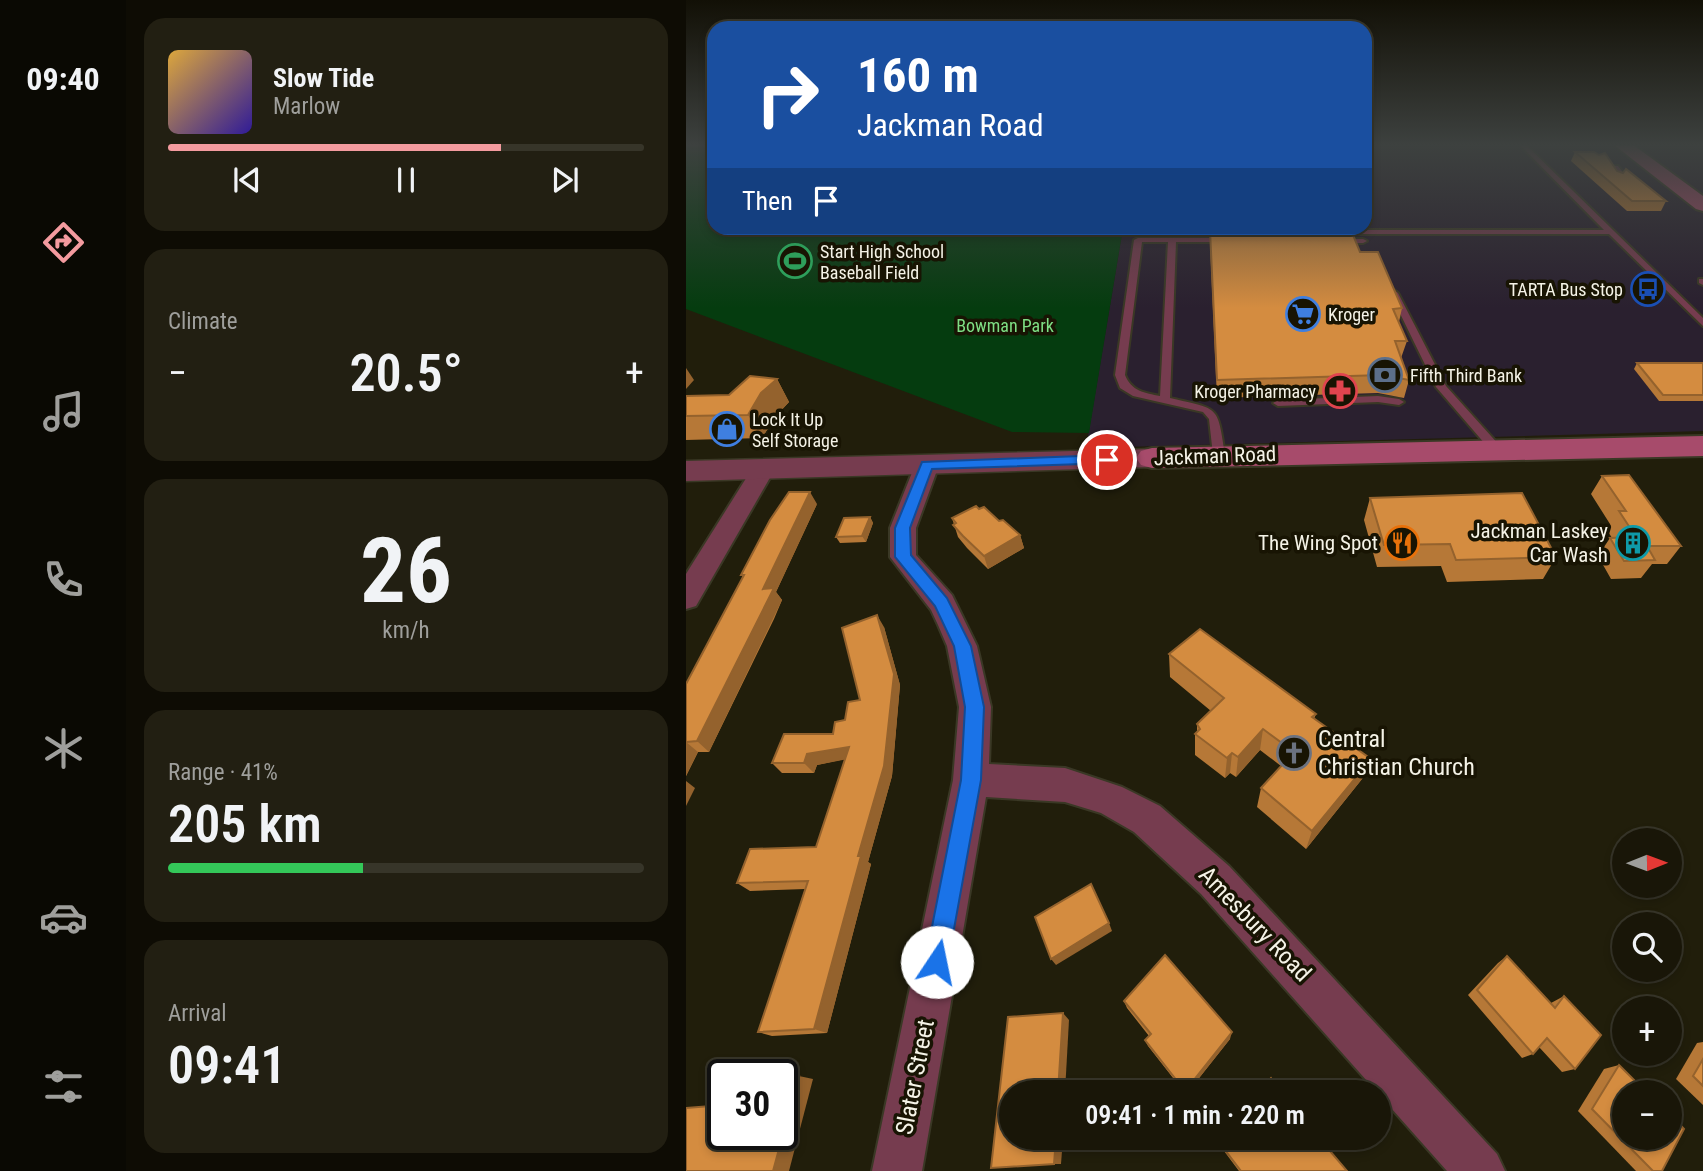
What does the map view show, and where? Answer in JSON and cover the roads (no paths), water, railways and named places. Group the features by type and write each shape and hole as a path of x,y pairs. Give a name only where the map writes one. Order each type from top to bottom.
{"main road":[{"name":"Jackman Road","path":"1152,458 1703,446"}],"street":[{"name":"Jackman Road","path":"686,471 1152,458"},
{"name":"Slater Street","path":"897,1171 971,780 975,707 962,646 942,603 903,557 903,528 927,465"},
{"path":"686,598 763,469"},
{"name":"Amesbury Road","path":"971,780 1027,780 1065,785 1109,799 1147,818 1215,880 1480,1171"}],"lane":[{"path":"1576,199 1703,323"},
{"path":"1372,230 1609,232"},
{"path":"1201,235 1201,240"},
{"path":"1324,241 1365,244 1355,235"},
{"path":"1219,455 1214,419 1207,410 1137,394 1125,386 1120,375 1138,240 1242,240"},
{"path":"1165,401 1172,240"},
{"path":"1389,281 1440,387 1496,449"},
{"path":"1278,403 1378,399 1399,402"},
{"path":"1305,408 1380,406"}],"place":[{"name":"Start High School Baseball Field","path":"795,261"},
{"name":"TARTA Bus Stop","path":"1648,289"},
{"name":"Kroger","path":"1303,314"},
{"name":"Fifth Third Bank","path":"1385,375"},
{"name":"Kroger Pharmacy","path":"1340,391"},
{"name":"Lock It Up Self Storage","path":"727,429"},
{"name":"The Wing Spot","path":"1402,543"},
{"name":"Jackman Laskey Car Wash","path":"1633,543"},
{"name":"Central Christian Church","path":"1294,753"}],"park label":[{"name":"Bowman Park","path":"1005,325"}]}
